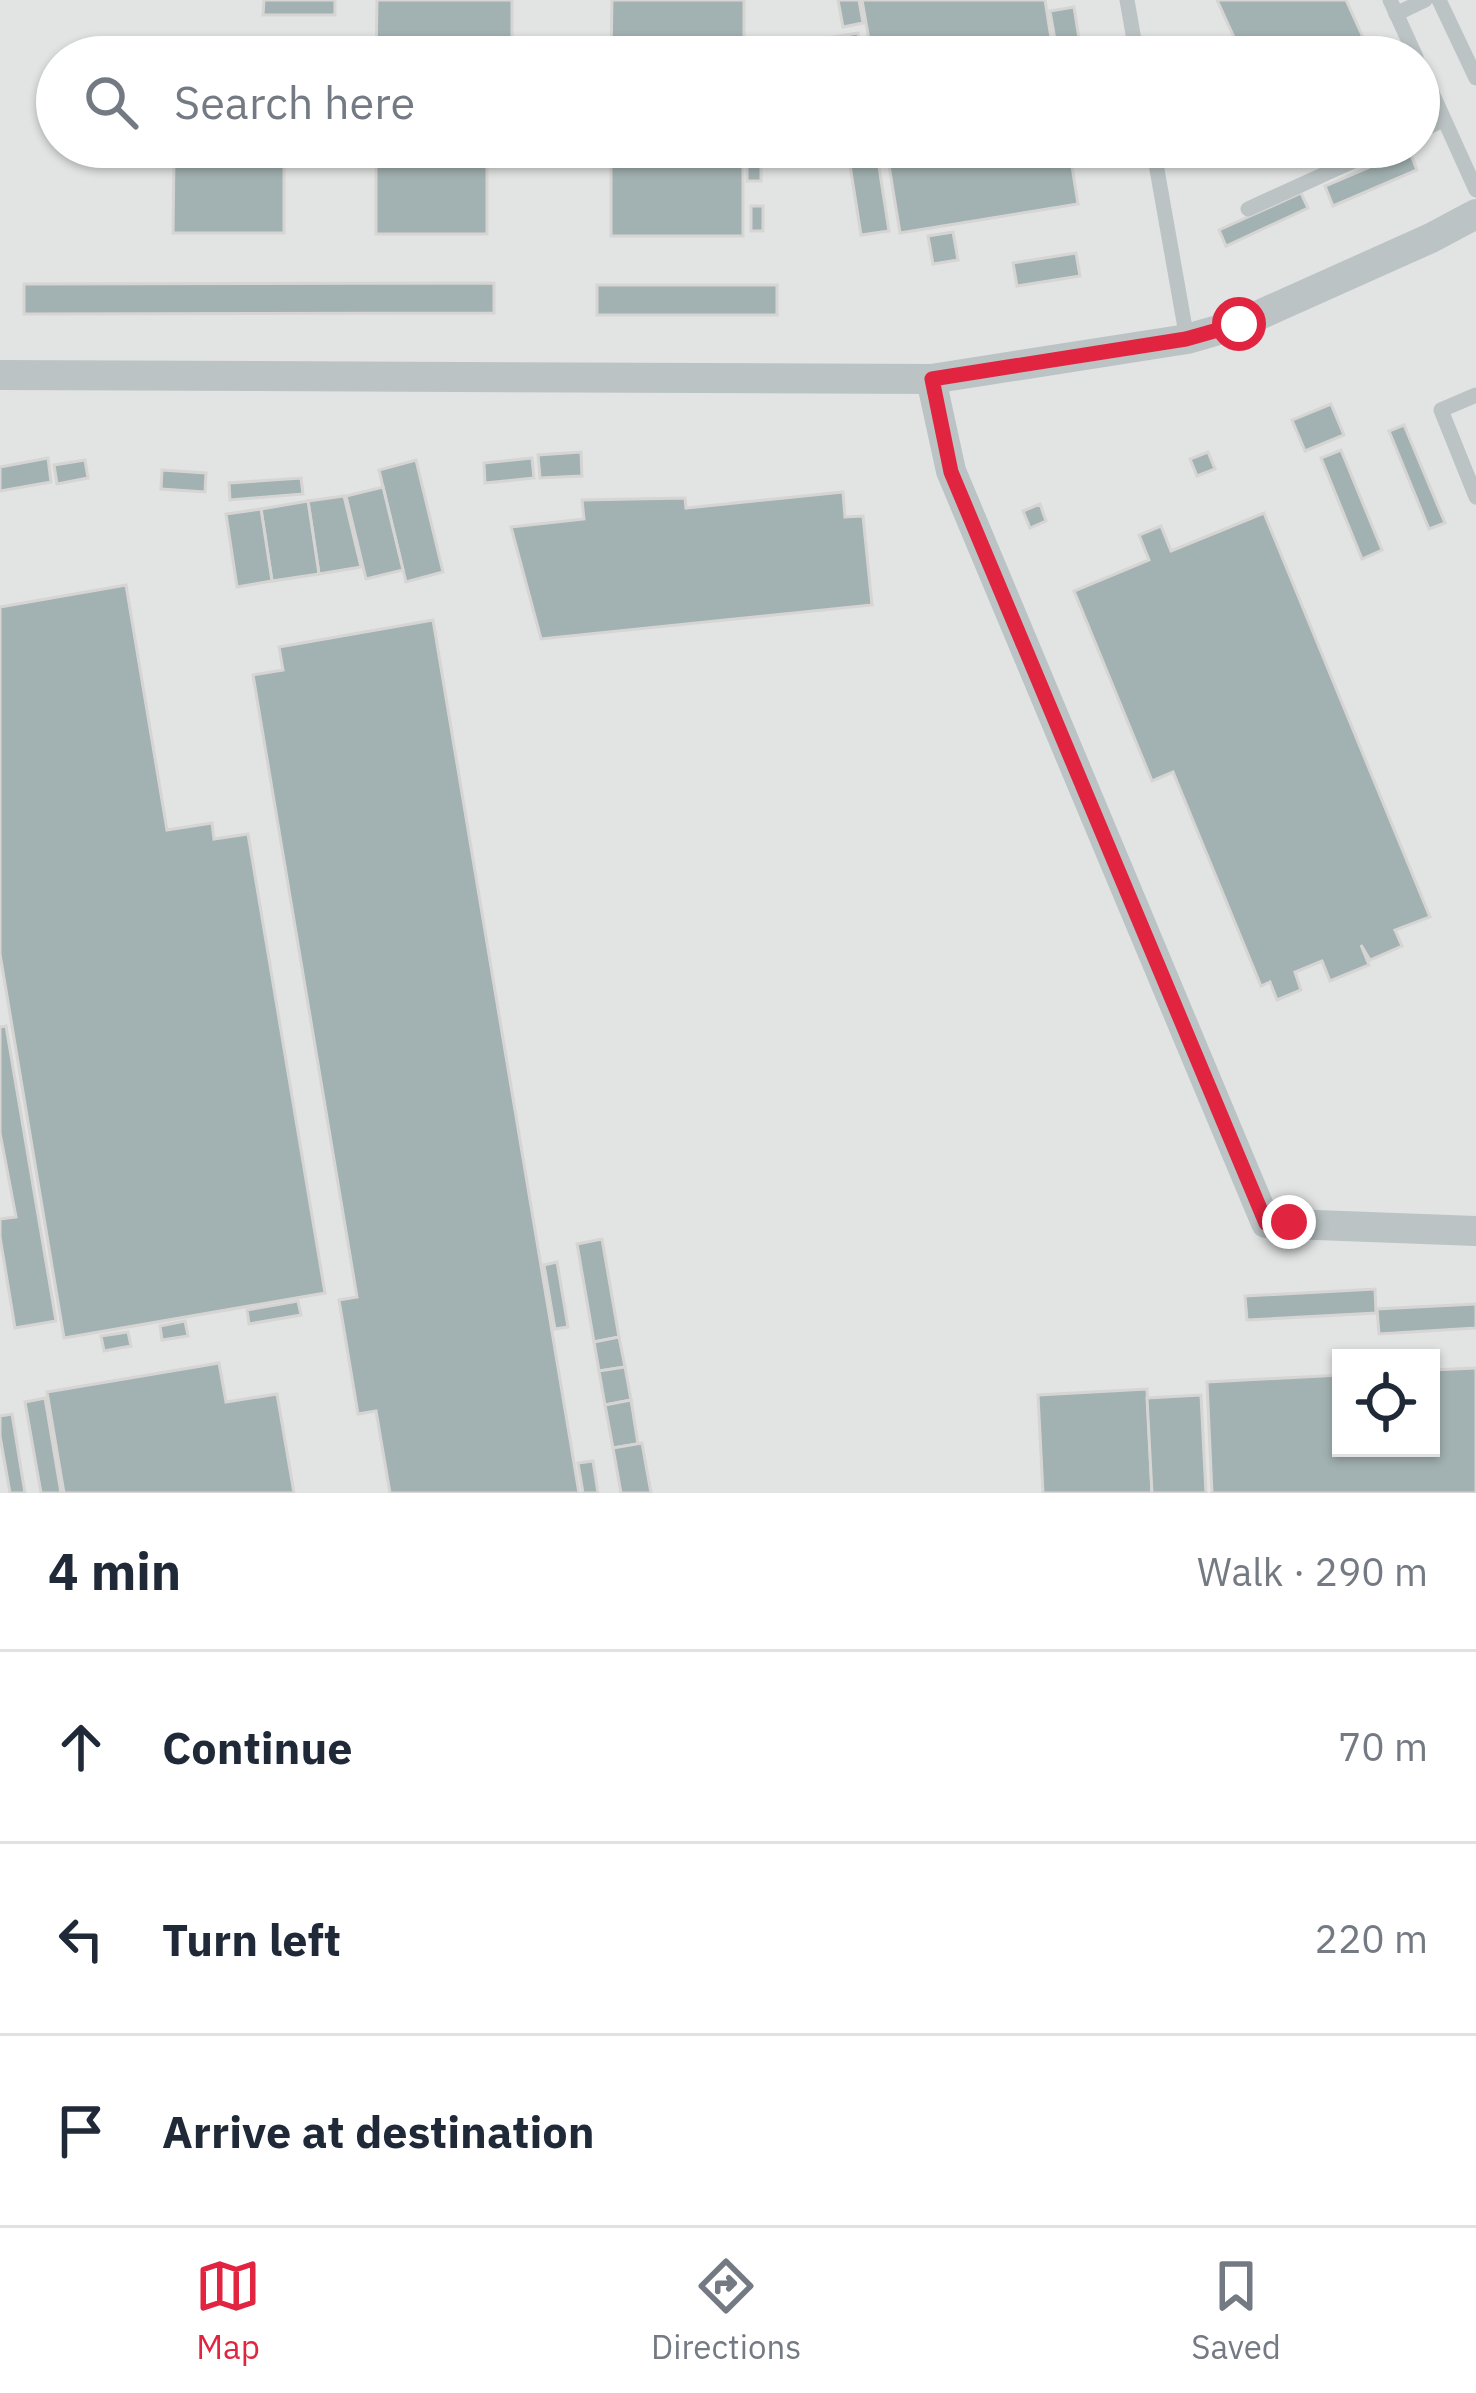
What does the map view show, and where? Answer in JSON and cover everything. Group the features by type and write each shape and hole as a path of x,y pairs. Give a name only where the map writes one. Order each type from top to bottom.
{"street":[{"path":"0,375 932,379 1186,339 1239,324 1476,214"},
{"path":"932,379 951,472 1266,1223 1476,1231"}],"lane":[{"path":"1127,0 1133,36"},
{"path":"1406,36 1393,7 1426,0"},
{"path":"1439,0 1476,78"},
{"path":"1440,110 1476,190"},
{"path":"1440,121 1444,119"},
{"path":"1157,168 1186,339"},
{"path":"1248,209 1338,168"},
{"path":"1476,394 1441,410 1476,496"}],"shaded area":[{"path":"0,0 1476,0 1476,1493 0,1493"}],"building":[{"path":"264,0 335,0 335,15 263,15"},
{"path":"377,0 512,0 512,36 376,36"},
{"path":"612,0 744,0 744,36 611,36"},
{"path":"838,0 859,0 863,23 843,27"},
{"path":"862,0 1045,0 1051,36 868,36"},
{"path":"1217,0 1346,0 1362,36 1233,36"},
{"path":"1074,7 1079,36 1054,36 1050,11"},
{"path":"174,168 284,168 284,233 173,233"},
{"path":"376,168 487,168 487,234 376,234"},
{"path":"611,168 743,168 743,236 611,236"},
{"path":"747,168 761,168 761,181 747,181"},
{"path":"850,168 879,168 889,231 861,235"},
{"path":"889,168 1072,168 1078,204 900,233"},
{"path":"1367,168 1417,170 1333,206 1325,186"},
{"path":"1301,193 1308,208 1226,246 1219,230"},
{"path":"751,206 763,206 763,231 751,231"},
{"path":"953,232 958,260 933,264 928,236"},
{"path":"1076,253 1080,276 1017,286 1013,263"},
{"path":"494,283 494,313 24,314 24,284"},
{"path":"597,285 777,285 777,315 597,315"},
{"path":"1331,404 1344,435 1305,451 1292,420"},
{"path":"1404,425 1445,523 1429,529 1389,431"},
{"path":"1341,450 1382,550 1362,559 1321,458"},
{"path":"581,452 582,476 540,478 538,455"},
{"path":"1208,452 1215,469 1197,476 1190,459"},
{"path":"48,458 51,482 0,491 0,467"},
{"path":"532,458 534,478 485,483 484,463"},
{"path":"85,460 88,478 57,484 54,465"},
{"path":"416,460 443,572 406,582 379,470"},
{"path":"162,470 206,473 205,492 161,489"},
{"path":"301,478 303,494 230,500 229,483"},
{"path":"383,487 403,570 366,579 346,496"},
{"path":"843,492 845,517 863,516 872,605 541,639 511,527 584,519 582,500 685,498 686,508"},
{"path":"344,496 361,567 319,574 308,501"},
{"path":"308,501 319,574 272,581 261,509"},
{"path":"1040,504 1046,521 1030,528 1023,511"},
{"path":"261,509 272,581 237,587 226,514"},
{"path":"1264,513 1430,917 1395,930 1402,946 1370,960 1361,945 1369,965 1330,981 1322,961 1295,972 1301,990 1277,1000 1270,982 1261,986 1173,772 1152,781 1074,591 1149,560 1139,535 1161,526 1171,551"},
{"path":"126,585 167,830 212,823 214,839 248,834 325,1293 64,1338 0,954 0,607"},
{"path":"433,620 579,1493 390,1493 376,1411 358,1414 339,1300 357,1297 253,675 283,670 279,647"},
{"path":"6,1026 56,1321 15,1328 0,1237 0,1219 16,1217 0,1133 0,1027"},
{"path":"602,1239 619,1337 594,1342 577,1244"},
{"path":"557,1262 568,1327 555,1329 544,1265"},
{"path":"1375,1289 1376,1313 1247,1320 1245,1296"},
{"path":"298,1301 301,1315 249,1324 247,1310"},
{"path":"1476,1304 1476,1328 1379,1334 1377,1309"},
{"path":"185,1321 188,1336 162,1340 160,1326"},
{"path":"128,1332 131,1346 104,1351 101,1336"},
{"path":"619,1337 625,1367 599,1371 594,1342"},
{"path":"219,1363 226,1402 277,1394 294,1493 64,1493 47,1392"},
{"path":"625,1367 631,1400 605,1405 599,1371"},
{"path":"1476,1368 1476,1493 1212,1493 1207,1382 1332,1375 1332,1457 1440,1457 1440,1370"},
{"path":"1147,1389 1152,1493 1043,1493 1038,1395"},
{"path":"1201,1395 1206,1493 1152,1493 1147,1398"},
{"path":"45,1398 61,1493 41,1493 25,1402"},
{"path":"631,1400 638,1444 613,1448 605,1405"},
{"path":"12,1414 25,1493 10,1493 0,1436 0,1416"},
{"path":"642,1443 651,1493 621,1493 613,1448"},
{"path":"593,1461 598,1493 583,1493 578,1463"}],"route":[{"path":"1239,324 1186,339 932,379 951,472 1266,1223 1289,1222"}]}
